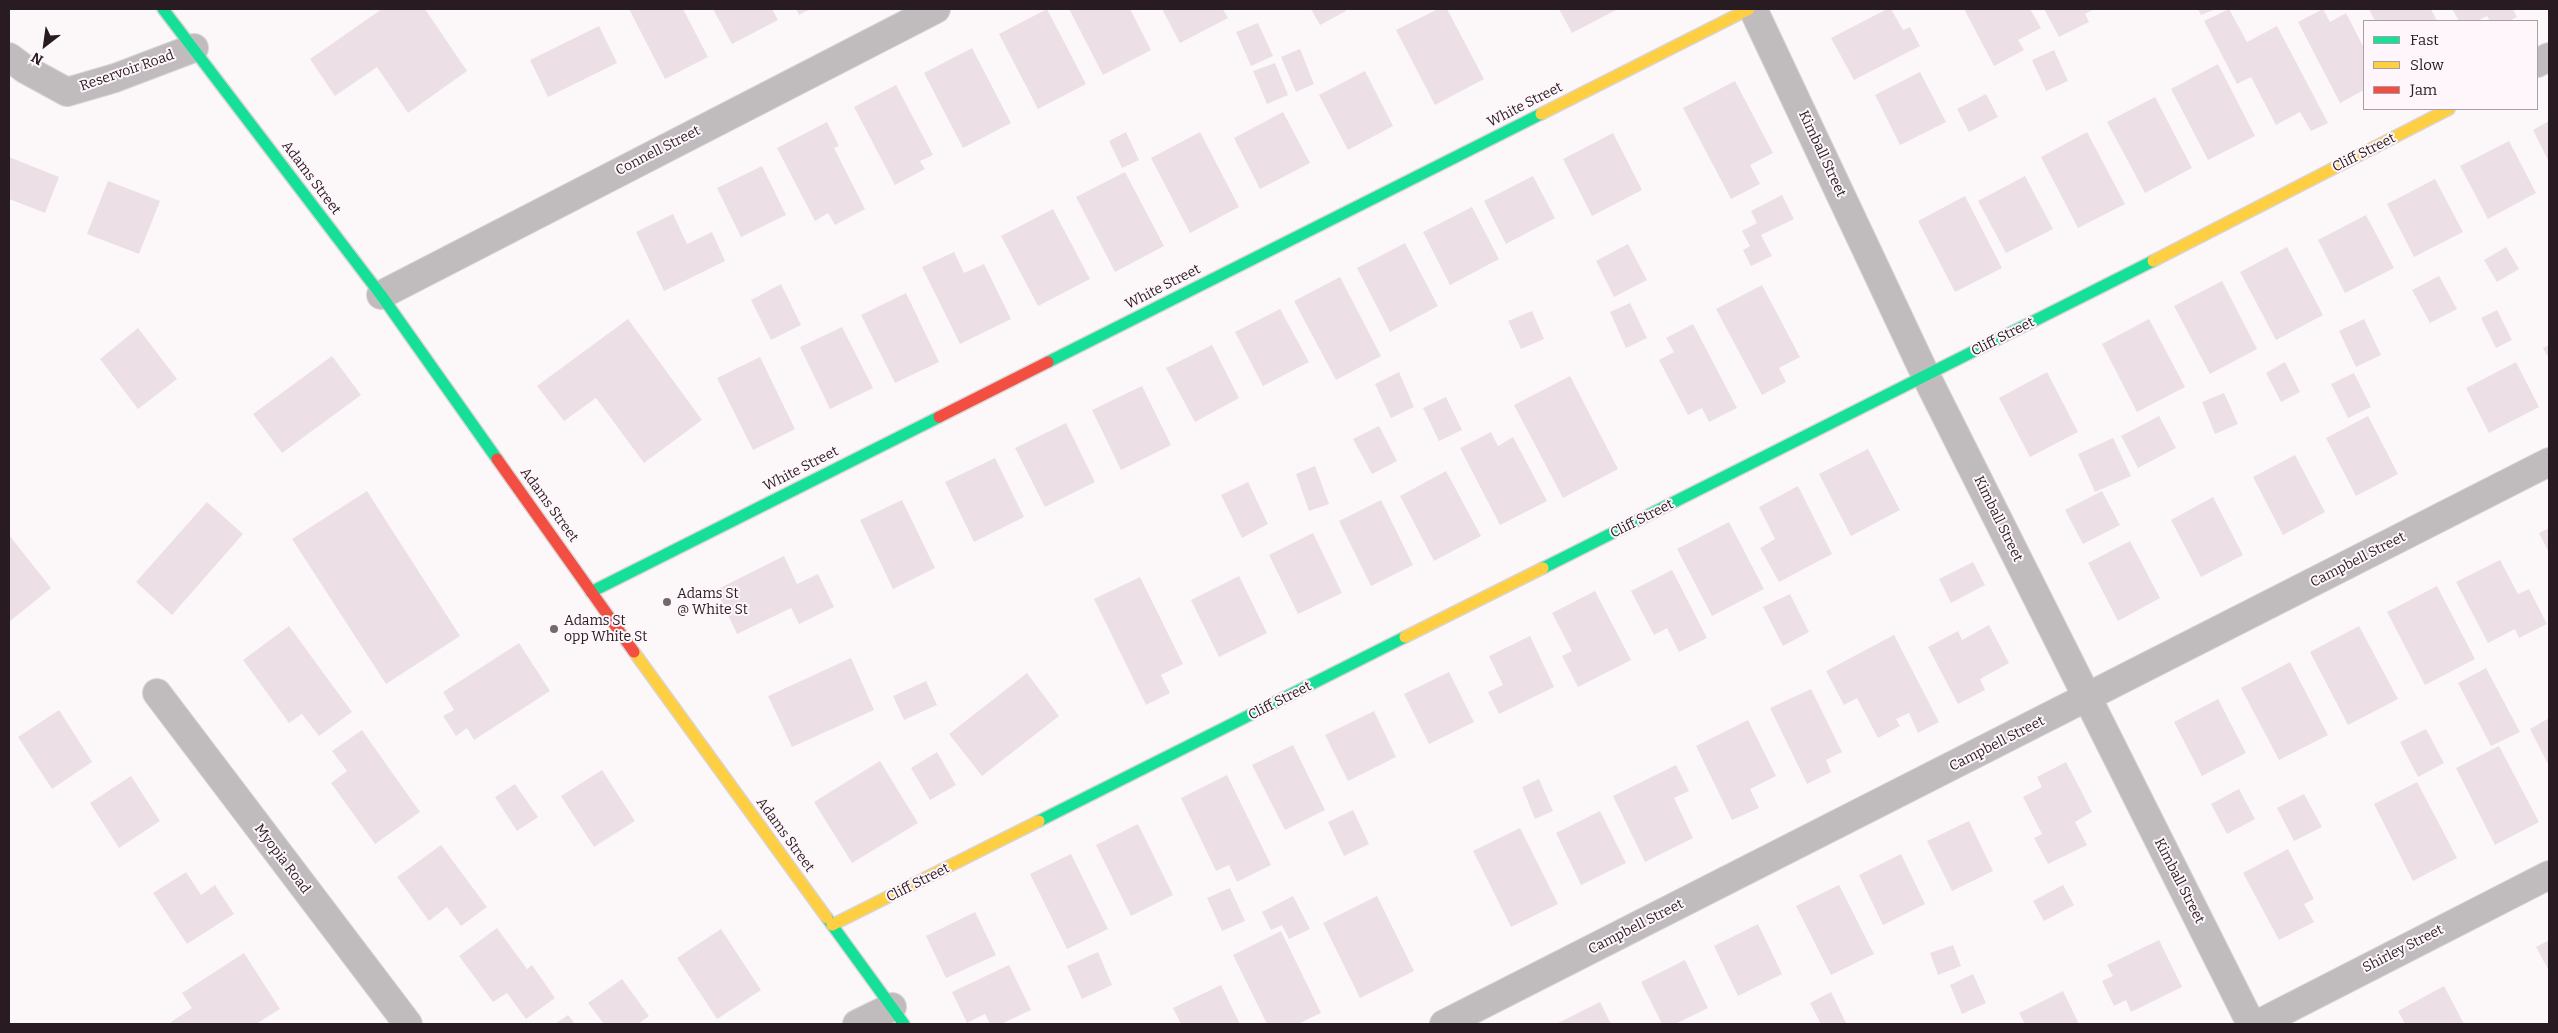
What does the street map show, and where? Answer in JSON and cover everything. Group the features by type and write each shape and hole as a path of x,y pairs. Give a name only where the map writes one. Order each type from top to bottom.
{"street":[{"name":"Adams Street","path":"163,9 381,295 591,592 898,1016"},
{"name":"Connell Street","path":"381,295 936,9"},
{"name":"Kimball Street","path":"1751,9 1926,376 2251,1024"},
{"name":"White Street","path":"591,592 1751,9"},
{"name":"Reservoir Road","path":"9,57 25,69 67,92 115,78 194,48"},
{"name":"Cliff Street","path":"832,926 2231,222 2447,110"},
{"name":"Campbell Street","path":"1444,1024 2549,462"},
{"name":"Myopia Road","path":"157,693 408,1024"},
{"name":"Shirley Street","path":"2258,1024 2549,875"},
{"path":"856,1024 898,1016"}],"building":[{"path":"382,9 425,9 467,71 408,113 377,67 335,96 310,59"},
{"path":"629,9 683,9 708,57 665,79"},
{"path":"713,9 772,9 778,20 732,44"},
{"path":"796,9 810,9 799,15"},
{"path":"1047,9 1086,84 1038,109 999,34"},
{"path":"1069,9 1130,9 1151,50 1103,75"},
{"path":"1162,9 1223,9 1228,18 1180,43"},
{"path":"1311,9 1345,9 1346,11 1320,25"},
{"path":"1438,9 1447,9 1484,79 1435,105 1396,30"},
{"path":"1559,9 1618,9 1572,33"},
{"path":"1887,9 1891,9 1903,30 1910,27 1920,46 1854,80 1831,38"},
{"path":"1964,9 2030,9 2041,28 2018,40 2024,50 1994,66"},
{"path":"2044,9 2094,9 2085,14 2089,22 2059,37"},
{"path":"2198,9 2216,9 2201,15"},
{"path":"2229,9 2247,42 2277,26 2328,123 2311,131 2300,112 2276,125 2251,77 2237,84 2204,21"},
{"path":"2323,9 2330,22 2346,13 2363,46 2363,91 2340,103 2298,22"},
{"path":"2369,9 2431,9 2436,20 2374,20"},
{"path":"2452,9 2513,9 2517,17 2511,20 2489,20 2487,16 2479,20 2458,20"},
{"path":"1258,23 1273,56 1251,66 1236,32"},
{"path":"599,26 617,63 548,97 530,60"},
{"path":"972,48 1011,123 963,148 924,73"},
{"path":"1300,49 1314,84 1296,92 1281,57"},
{"path":"2054,50 2068,81 2046,91 2032,60"},
{"path":"1275,63 1288,95 1267,104 1253,71"},
{"path":"2218,64 2255,136 2208,160 2171,89"},
{"path":"1365,71 1393,126 1348,150 1319,95"},
{"path":"1920,72 1946,122 1900,145 1875,95"},
{"path":"1735,81 1773,153 1750,165 1760,184 1731,199 1683,108"},
{"path":"896,85 933,155 920,161 925,169 895,185 854,107"},
{"path":"1986,94 1998,117 1969,132 1957,109"},
{"path":"2155,97 2192,168 2145,193 2107,122"},
{"path":"1283,112 1310,163 1260,189 1234,138"},
{"path":"2549,121 2549,162 2533,130"},
{"path":"827,122 839,146 834,148 865,209 835,225 828,213 815,221 777,148"},
{"path":"1126,132 1139,160 1122,168 1109,141"},
{"path":"1200,132 1239,207 1190,233 1151,158"},
{"path":"2087,132 2125,204 2078,228 2041,157"},
{"path":"1613,133 1642,190 1592,216 1563,159"},
{"path":"2509,141 2536,193 2488,219 2460,166"},
{"path":"9,157 59,177 45,213 9,199"},
{"path":"762,166 786,215 741,237 717,188"},
{"path":"1125,172 1164,246 1115,272 1076,197"},
{"path":"1533,176 1555,218 1506,244 1484,201"},
{"path":"2025,176 2053,229 2006,253 1978,201"},
{"path":"2435,179 2463,232 2414,257 2387,204"},
{"path":"108,181 160,201 139,254 87,234"},
{"path":"1782,195 1794,219 1761,235 1772,256 1751,266 1743,250 1750,246 1742,231 1757,223 1751,211"},
{"path":"1965,196 2002,268 1955,292 1918,221"},
{"path":"1472,207 1499,259 1450,285 1423,232"},
{"path":"1053,209 1090,279 1038,306 1001,236"},
{"path":"673,214 687,244 712,232 725,261 664,291 636,232"},
{"path":"2366,215 2394,268 2345,293 2318,240"},
{"path":"1405,243 1438,306 1390,332 1357,268"},
{"path":"1628,244 1647,280 1614,297 1596,261"},
{"path":"2287,247 2323,315 2276,340 2240,272"},
{"path":"2506,247 2519,269 2497,282 2484,260"},
{"path":"954,252 964,273 984,264 1011,319 960,344 922,267"},
{"path":"2439,276 2457,309 2430,323 2412,290"},
{"path":"1340,277 1381,356 1336,380 1294,301"},
{"path":"2222,281 2257,349 2210,374 2174,306"},
{"path":"781,284 801,325 771,340 751,300"},
{"path":"1762,285 1800,357 1779,368 1786,382 1762,395 1716,309"},
{"path":"906,293 939,362 895,383 861,315"},
{"path":"1630,303 1647,338 1626,348 1610,312"},
{"path":"1280,309 1309,362 1263,386 1235,332"},
{"path":"2497,310 2512,340 2496,348 2481,318"},
{"path":"1532,311 1544,339 1521,349 1508,321"},
{"path":"628,319 702,420 644,463 596,398 564,421 537,386"},
{"path":"2149,319 2185,387 2137,412 2102,344"},
{"path":"2364,319 2381,355 2356,367 2339,331"},
{"path":"1693,324 1737,408 1709,422 1702,408 1688,415 1659,360 1674,352 1666,338"},
{"path":"842,327 873,388 830,409 800,347"},
{"path":"138,328 177,379 138,409 100,359"},
{"path":"1212,345 1239,398 1195,422 1166,368"},
{"path":"2549,345 2549,359 2543,348"},
{"path":"332,356 361,395 282,453 253,414"},
{"path":"760,357 795,429 753,450 717,378"},
{"path":"2285,362 2300,392 2281,402 2266,373"},
{"path":"2516,362 2539,407 2489,433 2466,388"},
{"path":"1399,372 1414,407 1391,418 1375,384"},
{"path":"2047,372 2078,432 2030,457 1999,398"},
{"path":"2354,373 2371,407 2348,418 2331,384"},
{"path":"1570,376 1618,469 1563,498 1514,405"},
{"path":"1142,386 1171,445 1121,470 1092,410"},
{"path":"2224,393 2238,424 2215,434 2202,402"},
{"path":"1446,397 1462,430 1439,441 1423,408"},
{"path":"2159,416 2176,448 2138,468 2121,436"},
{"path":"2368,416 2398,474 2356,496 2326,438"},
{"path":"1066,423 1095,482 1045,507 1015,448"},
{"path":"1379,426 1397,461 1372,474 1353,439"},
{"path":"1491,432 1498,446 1513,437 1547,501 1500,525 1460,448"},
{"path":"2113,438 2131,476 2095,492 2078,454"},
{"path":"1868,449 1900,510 1851,536 1819,474"},
{"path":"2295,455 2325,512 2283,535 2253,477"},
{"path":"995,458 1024,517 974,542 945,482"},
{"path":"1315,466 1329,504 1309,511 1296,474"},
{"path":"1446,471 1481,536 1434,561 1400,496"},
{"path":"1248,482 1268,524 1242,538 1221,495"},
{"path":"1798,486 1832,554 1779,582 1760,548 1775,539 1759,507"},
{"path":"367,491 460,636 386,684 292,539"},
{"path":"2102,491 2120,525 2083,544 2065,510"},
{"path":"2213,497 2243,555 2201,577 2171,520"},
{"path":"902,500 935,568 893,589 860,520"},
{"path":"1381,500 1413,565 1371,586 1339,521"},
{"path":"207,502 243,534 172,615 136,582"},
{"path":"1729,522 1764,589 1712,616 1677,549"},
{"path":"2549,528 2549,553 2539,533"},
{"path":"1313,533 1342,593 1298,614 1269,555"},
{"path":"9,535 51,588 9,622"},
{"path":"2130,541 2160,598 2118,621 2088,563"},
{"path":"784,556 797,584 818,574 834,607 799,624 791,608 737,634 716,590"},
{"path":"2500,560 2518,594 2529,589 2547,624 2519,638 2515,629 2488,643 2456,582"},
{"path":"1973,562 1985,585 1951,603 1939,579"},
{"path":"1672,570 1707,638 1679,652 1667,628 1654,635 1631,591"},
{"path":"1239,576 1267,633 1219,657 1191,600"},
{"path":"1140,577 1183,664 1161,675 1170,693 1146,705 1094,599"},
{"path":"2437,586 2475,659 2425,685 2387,612"},
{"path":"1595,591 1631,660 1578,687 1562,656 1572,651 1552,613"},
{"path":"1790,594 1809,632 1783,646 1763,607"},
{"path":"1989,625 2009,663 1980,679 1985,690 1958,704 1928,647 1958,631 1962,640"},
{"path":"289,626 352,712 319,736 302,714 289,723 243,660"},
{"path":"2359,626 2398,699 2348,725 2310,652"},
{"path":"1894,635 1939,722 1918,733 1909,713 1896,719 1900,726 1878,738 1857,698 1844,705 1826,671"},
{"path":"1530,636 1554,687 1499,714 1488,692 1503,685 1489,656"},
{"path":"519,643 550,691 474,740 467,728 456,736 443,716 454,710 443,692"},
{"path":"851,658 874,710 792,747 768,696"},
{"path":"2290,662 2328,735 2279,760 2241,688"},
{"path":"2486,668 2520,732 2491,746 2458,683"},
{"path":"1449,672 1474,722 1429,744 1404,694"},
{"path":"1027,673 1059,716 982,776 949,734"},
{"path":"926,681 937,705 904,720 893,696"},
{"path":"1811,689 1842,752 1826,760 1831,772 1807,784 1770,708"},
{"path":"2218,699 2246,753 2202,776 2174,722"},
{"path":"59,710 92,762 52,789 18,737"},
{"path":"1374,711 1396,757 1348,781 1325,735"},
{"path":"2549,718 2549,766 2530,729"},
{"path":"1748,720 1776,776 1750,789 1759,808 1732,820 1696,746"},
{"path":"2426,729 2444,763 2418,777 2400,742"},
{"path":"362,730 420,812 375,844 331,783 347,771 332,751"},
{"path":"1293,745 1325,810 1285,830 1252,765"},
{"path":"2499,746 2539,822 2495,845 2456,768"},
{"path":"937,752 956,785 930,800 911,768"},
{"path":"880,761 918,823 852,863 814,802"},
{"path":"2066,762 2092,812 2075,822 2087,845 2048,864 2034,838 2042,834 2023,797 2042,787 2037,777"},
{"path":"1676,765 1689,791 1674,798 1693,838 1645,862 1613,796"},
{"path":"602,770 635,821 594,847 561,796"},
{"path":"1227,775 1271,865 1237,882 1229,865 1216,871 1181,798"},
{"path":"131,776 160,821 119,848 90,803"},
{"path":"1539,779 1553,811 1535,819 1522,787"},
{"path":"2417,782 2457,858 2413,881 2374,804"},
{"path":"515,784 538,817 517,831 495,797"},
{"path":"2239,789 2255,819 2227,834 2211,804"},
{"path":"2304,794 2322,827 2294,841 2277,808"},
{"path":"1353,810 1369,844 1344,856 1328,822"},
{"path":"1600,811 1626,863 1581,885 1556,833"},
{"path":"1969,821 1993,871 1952,891 1927,841"},
{"path":"1138,824 1173,895 1131,916 1096,845"},
{"path":"1520,828 1558,904 1511,927 1473,851"},
{"path":"441,845 487,907 461,926 447,907 429,921 397,877"},
{"path":"2288,849 2314,899 2304,904 2314,922 2279,940 2243,873"},
{"path":"1071,854 1108,929 1067,949 1030,874"},
{"path":"1901,854 1925,904 1883,925 1859,875"},
{"path":"186,872 201,895 215,885 234,914 187,944 153,893"},
{"path":"1839,885 1874,954 1831,975 1796,906"},
{"path":"2063,885 2074,905 2044,921 2033,901"},
{"path":"1230,888 1245,921 1222,931 1207,898"},
{"path":"1293,896 1310,929 1289,939 1282,925 1271,930 1262,912"},
{"path":"1377,896 1414,971 1360,998 1323,923"},
{"path":"975,912 996,955 946,978 926,936"},
{"path":"1758,924 1782,974 1738,996 1714,946"},
{"path":"497,928 527,969 532,965 555,998 526,1019 507,993 493,1002 459,956"},
{"path":"721,929 761,990 717,1019 677,958"},
{"path":"1281,931 1321,1013 1298,1024 1267,1024 1233,955"},
{"path":"2159,940 2182,987 2131,1012 2126,1000 2114,1006 2102,981 2113,976 2107,965"},
{"path":"2549,940 2549,971 2536,947"},
{"path":"1953,945 1961,966 1938,975 1930,953"},
{"path":"1098,952 1112,985 1082,999 1067,966"},
{"path":"244,953 280,1009 256,1024 172,1024 171,1022 192,1008 182,993"},
{"path":"1685,960 1708,1008 1675,1024 1662,1024 1641,982"},
{"path":"1009,965 1031,1010 1001,1024 990,1024 985,1014 967,1023 952,992"},
{"path":"1973,974 1986,1003 1962,1014 1950,985"},
{"path":"622,979 649,1016 638,1024 604,1024 588,1003"},
{"path":"1221,985 1240,1024 1181,1024 1173,1008"},
{"path":"2444,986 2464,1024 2405,1024 2398,1011"},
{"path":"2063,991 2079,1024 2025,1024 2019,1013"},
{"path":"1831,992 1845,1024 1821,1024 1810,1003"},
{"path":"1600,1002 1611,1024 1556,1024"},
{"path":"568,1015 575,1024 555,1024"}],"traffic: fast":[{"path":"163,9 381,295 497,459"},
{"path":"1048,362 1541,114"},
{"path":"1543,568 2153,261"},
{"path":"591,592 939,417"},
{"path":"1039,821 1405,637"},
{"path":"827,918 904,1024"}],"traffic: slow":[{"path":"1541,114 1749,9"},
{"path":"2153,261 2447,110"},
{"path":"1405,637 1543,568"},
{"path":"634,652 827,918"},
{"path":"832,925 1039,821"}],"traffic: jam":[{"path":"939,417 1048,362"},
{"path":"497,459 634,652"}],"place":[{"name":"Adams St @ White St","path":"667,602"},
{"name":"Adams St opp White St","path":"554,629"}]}
